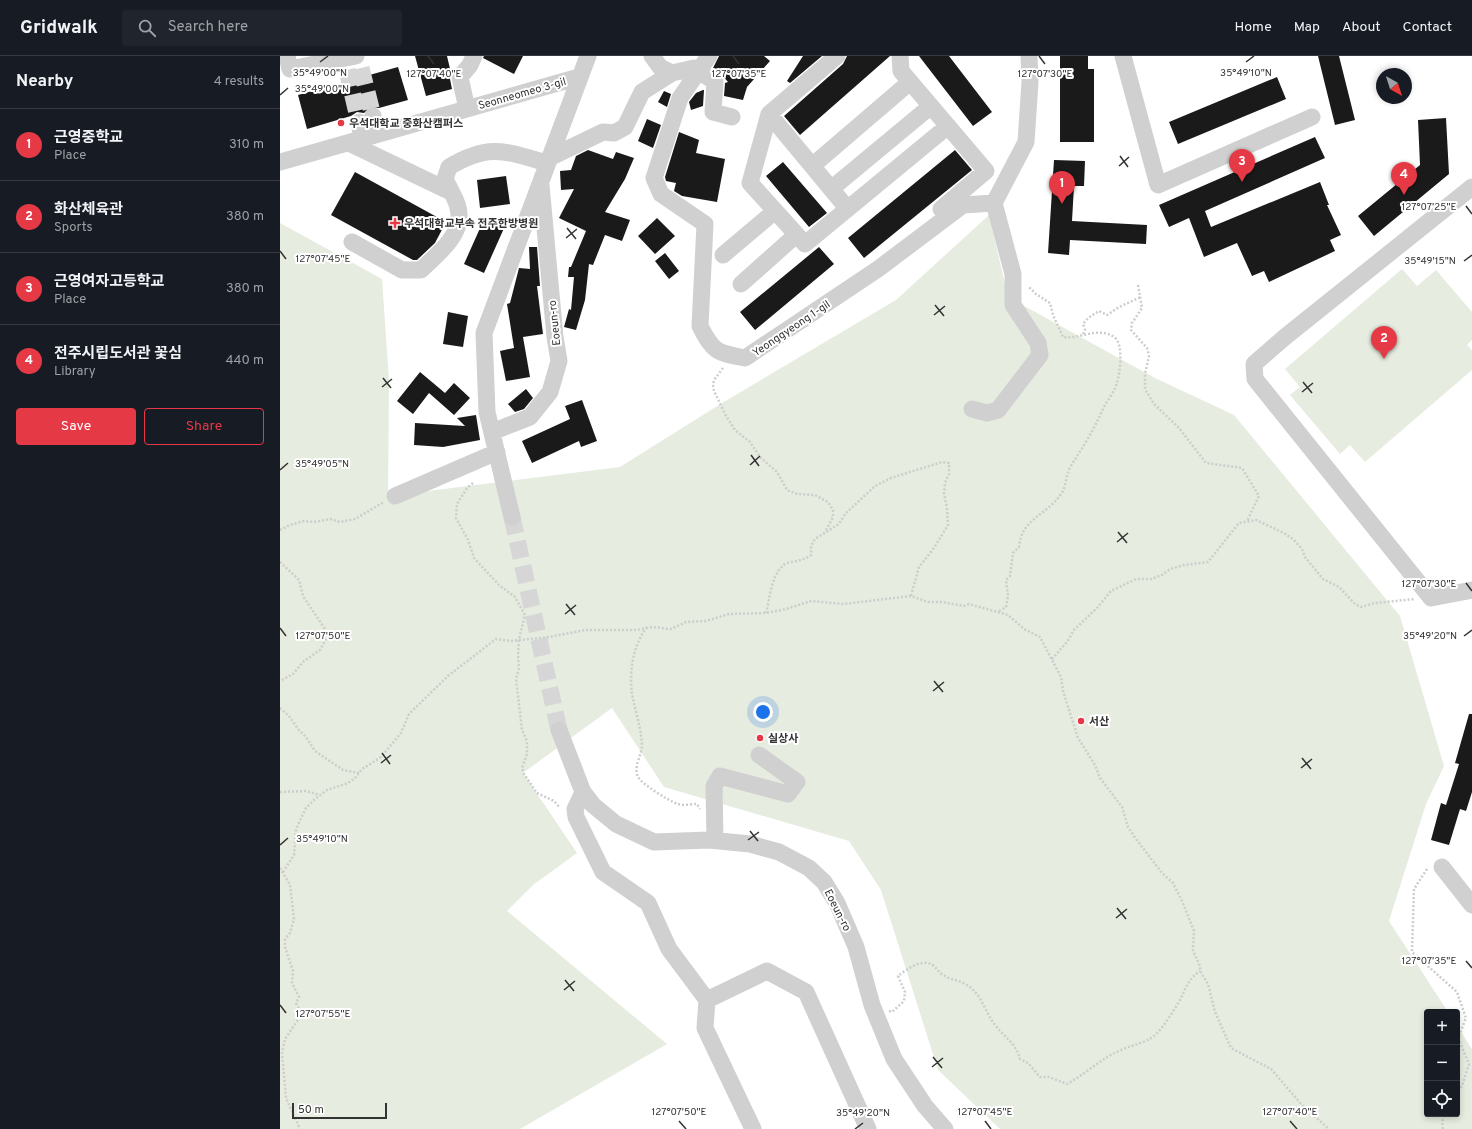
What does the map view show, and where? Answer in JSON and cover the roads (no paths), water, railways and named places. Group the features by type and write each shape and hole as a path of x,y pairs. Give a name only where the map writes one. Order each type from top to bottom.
{"street":[{"path":"286,56 290,70 353,62"},
{"path":"468,109 460,77 470,65 474,56"},
{"name":"Eoeun-ro","path":"512,517 487,412 484,333 588,56"},
{"path":"652,56 660,67 672,73"},
{"path":"698,72 709,56"},
{"path":"837,56 769,114 750,183 804,244 948,126"},
{"path":"900,56 901,71 986,171 939,210"},
{"path":"972,409 987,413 998,410 1040,355 1038,343 1013,305 1013,274 994,203 1026,142 1030,82 1029,56"},
{"path":"1123,56 1158,185 1312,117"},
{"path":"352,242 402,270 421,270 450,242 460,215 445,179 449,166 464,157 483,151 510,152 548,160 603,132 614,133 625,127 642,92 672,73 694,68 715,82 713,112 732,117"},
{"name":"Yeonggyeong 1-gil","path":"698,72 680,98 654,178 661,194 704,224 700,326 707,340 721,354 745,358 878,269 963,205 994,203"},
{"name":"Seonneomeo 3-gil","path":"280,162 579,77"},
{"path":"812,166 910,82"},
{"path":"831,189 931,106"},
{"path":"769,114 847,208"},
{"path":"366,119 363,139 451,192"},
{"name":"Eoeun-ro","path":"492,432 530,417 550,392 559,362 555,337 541,181"},
{"path":"1472,187 1285,337 1254,364 1255,379 1431,598 1472,590"},
{"path":"723,255 774,211"},
{"path":"741,284 796,235"},
{"path":"395,496 497,452"},
{"name":"Eoeun-ro","path":"559,730 583,792 593,805 616,824 654,842 715,840 750,844 779,852 809,868 824,882 837,903 856,947 872,1005 894,1059 925,1106 945,1129"},
{"path":"715,840 714,786 720,776 788,794 797,782 759,755"},
{"path":"583,792 575,809 576,817 603,872 648,903 669,949 707,1000 705,1028 753,1129"},
{"path":"1435,867 1472,905"},
{"path":"707,1000 767,971 806,992 868,1129"}],"tunnel":[{"path":"361,68 373,116"},
{"path":"347,70 359,122"},
{"path":"512,517 559,730"}],"place":[{"name":"우석대학교 중화산캠퍼스","path":"341,123"},
{"name":"근영여자고등학교","path":"1242,182"},
{"name":"전주시립도서관 꽃심","path":"1404,195"},
{"name":"근영중학교","path":"1062,204"},
{"name":"우석대학교부속 전주한방병원","path":"395,223"},
{"name":"화산체육관","path":"1384,359"},
{"name":"서산","path":"1081,721"},
{"name":"실상사","path":"760,738"}]}
